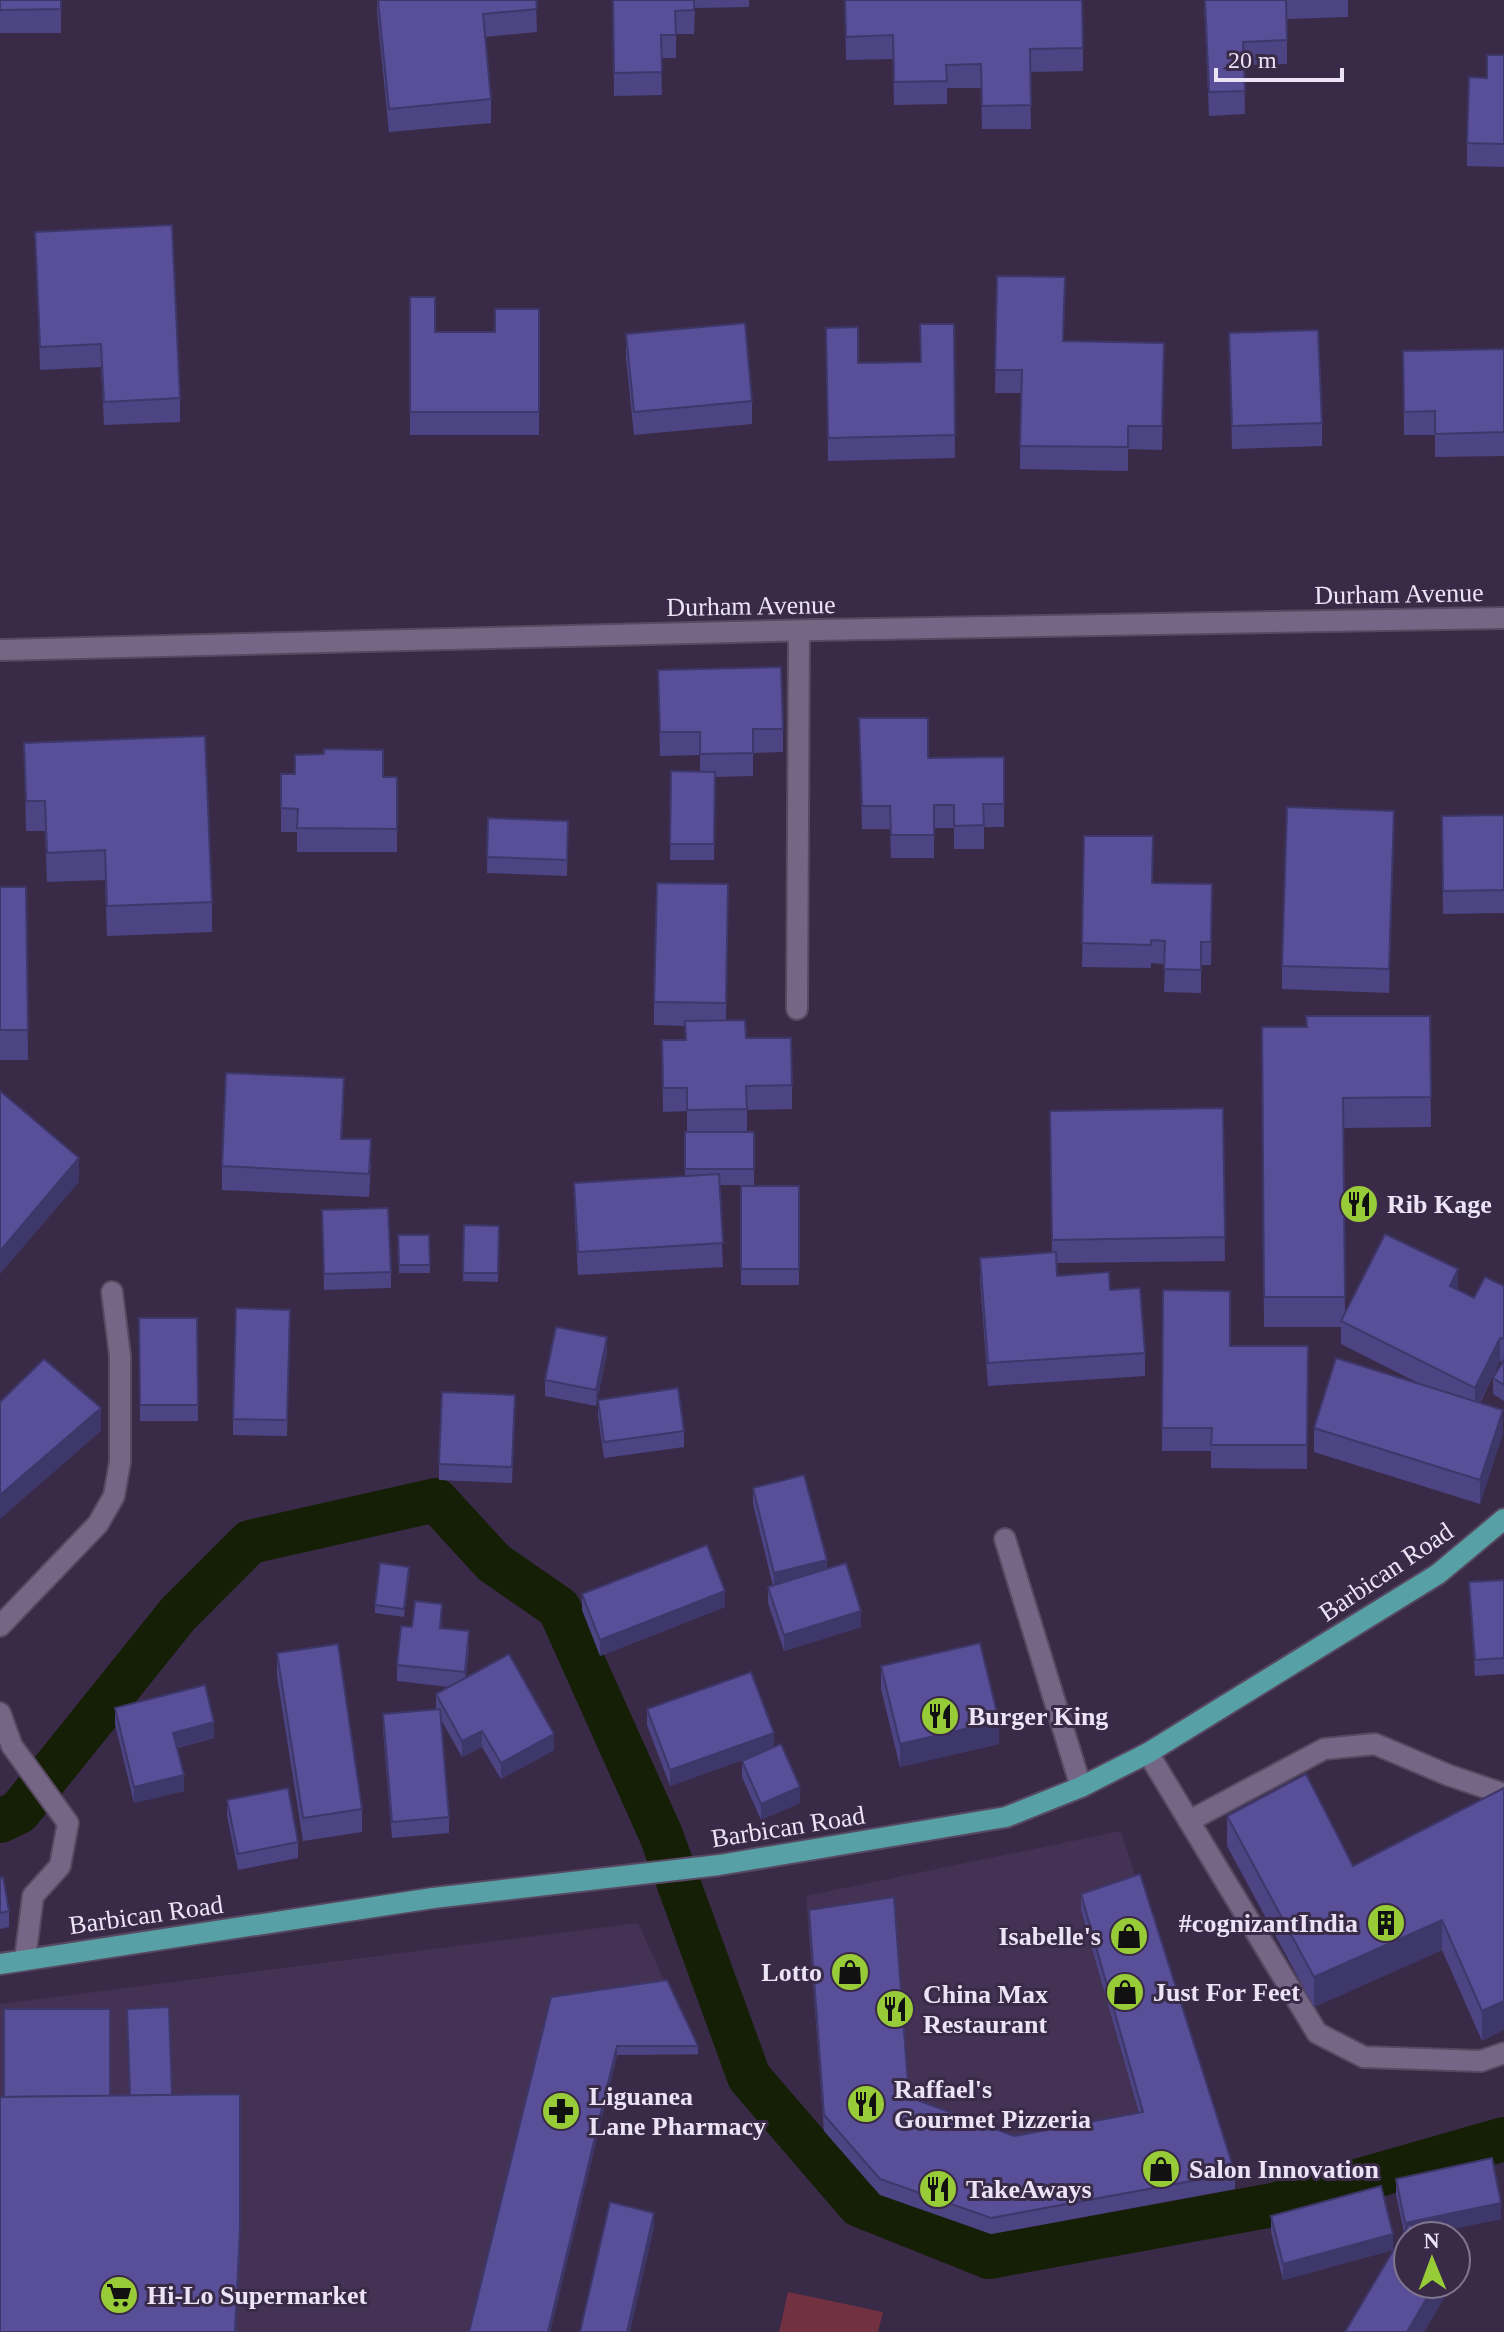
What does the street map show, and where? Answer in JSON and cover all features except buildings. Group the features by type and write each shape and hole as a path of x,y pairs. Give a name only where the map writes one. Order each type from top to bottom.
{"main road":[{"name":"Barbican Road","path":"0,1964 433,1898 719,1865 1006,1817 1081,1787 1148,1753 1438,1574 1504,1519"}],"street":[{"name":"Durham Avenue","path":"0,650 1504,618"},
{"path":"797,1009 799,631"},
{"path":"0,1626 98,1524 114,1496 120,1462 120,1356 112,1292"},
{"path":"1005,1539 1081,1787"},
{"path":"0,1713 12,1746 68,1823 60,1866 33,1896 25,1959"},
{"path":"1189,1821 1324,1749 1375,1744 1448,1775 1504,1794"},
{"path":"1148,1753 1317,2033 1364,2057 1481,2061 1504,2053"}],"shaded area":[{"path":"1121,1831 1235,2189 991,2234 880,2195 824,2131 806,1896"},
{"path":"638,1923 698,2055 617,2055 550,2332 0,2332 0,2004"},
{"path":"788,2292 883,2312 878,2332 779,2332"}],"waterway":[{"path":"0,1821 19,1812 178,1614 250,1542 436,1500 494,1563 559,1608 661,1835 749,2077 859,2205 989,2257 1273,2205 1504,2139"}],"place":[{"name":"Rib Kage","path":"1359,1204"},
{"name":"Burger King","path":"940,1716"},
{"name":"#cognizantIndia","path":"1386,1923"},
{"name":"Isabelle's","path":"1129,1936"},
{"name":"Lotto","path":"850,1972"},
{"name":"Just For Feet","path":"1125,1992"},
{"name":"China Max Restaurant","path":"895,2009"},
{"name":"Raffael's Gourmet Pizzeria","path":"866,2104"},
{"name":"Liguanea Lane Pharmacy","path":"561,2111"},
{"name":"Salon Innovation","path":"1161,2169"},
{"name":"TakeAways","path":"938,2189"},
{"name":"Hi-Lo Supermarket","path":"119,2295"}]}
